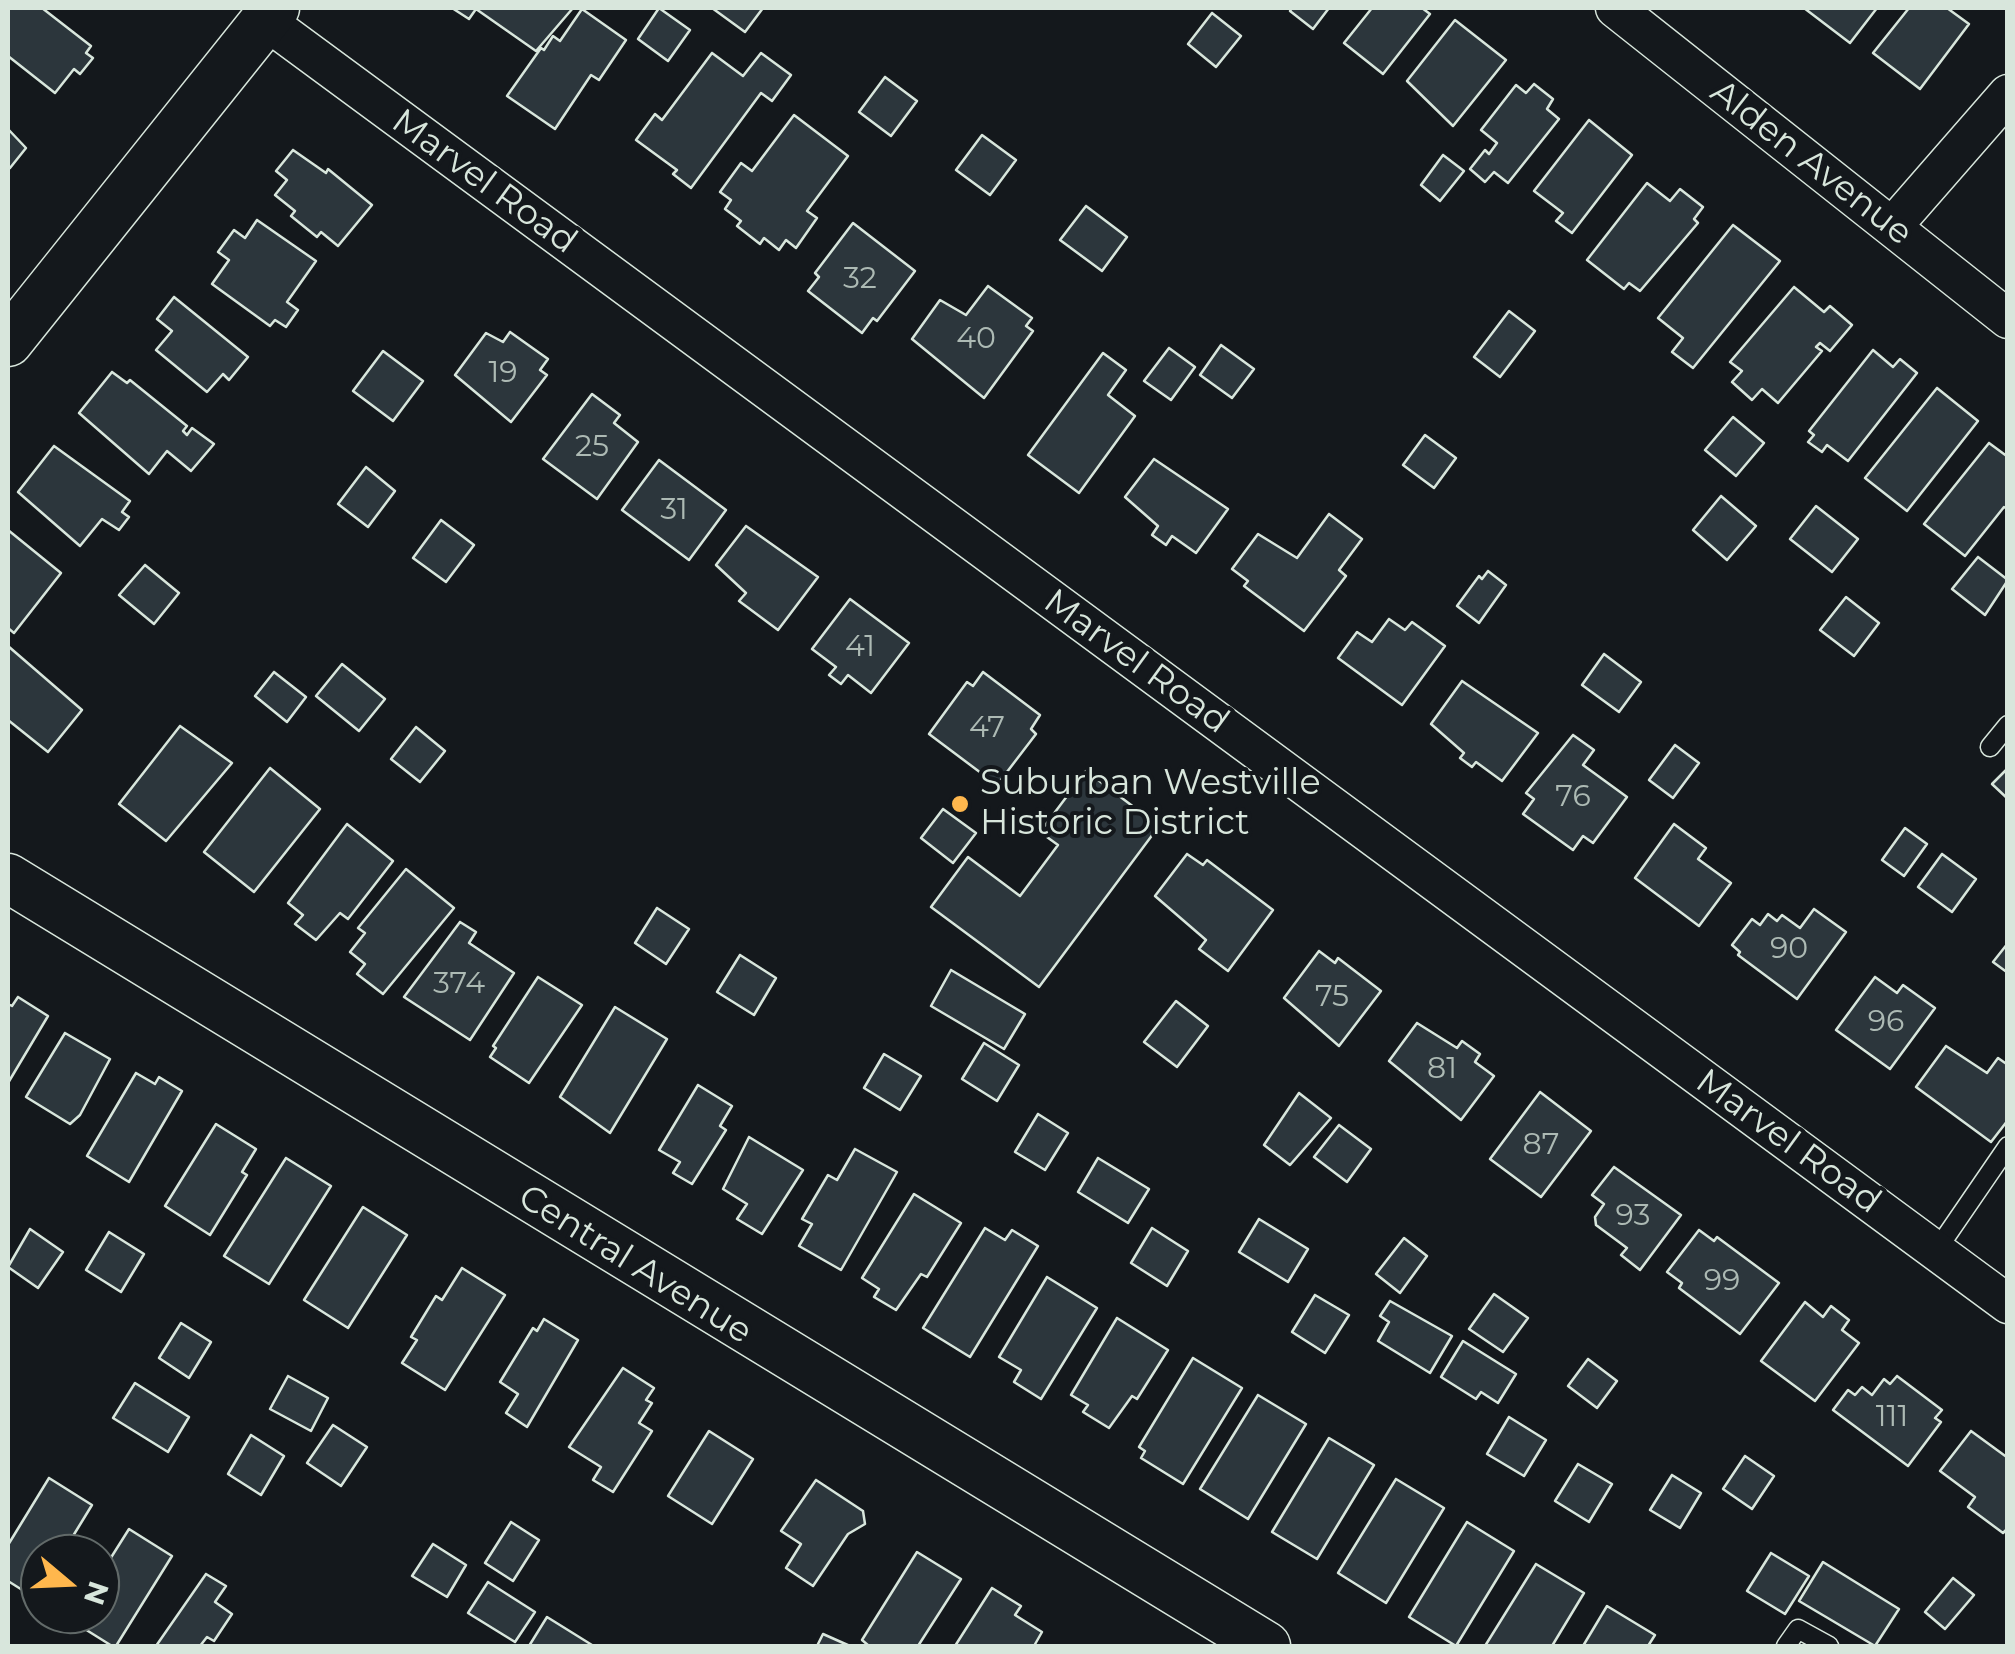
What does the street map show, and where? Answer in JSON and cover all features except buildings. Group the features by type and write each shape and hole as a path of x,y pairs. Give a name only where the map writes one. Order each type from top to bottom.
{"street":[{"name":"Alden Avenue","path":"1615,8 2008,319"},
{"path":"8,342 270,14"},
{"name":"Marvel Road","path":"270,14 2008,1304"},
{"path":"1892,228 2008,94"},
{"name":"Central Avenue","path":"8,878 1266,1646"}],"lane":[{"path":"1990,746 2008,726"},
{"path":"1936,1251 2008,1146"},
{"path":"1786,1646 1798,1628 1829,1646"}],"place":[{"name":"Suburban Westville Historic District","path":"960,804"}]}
